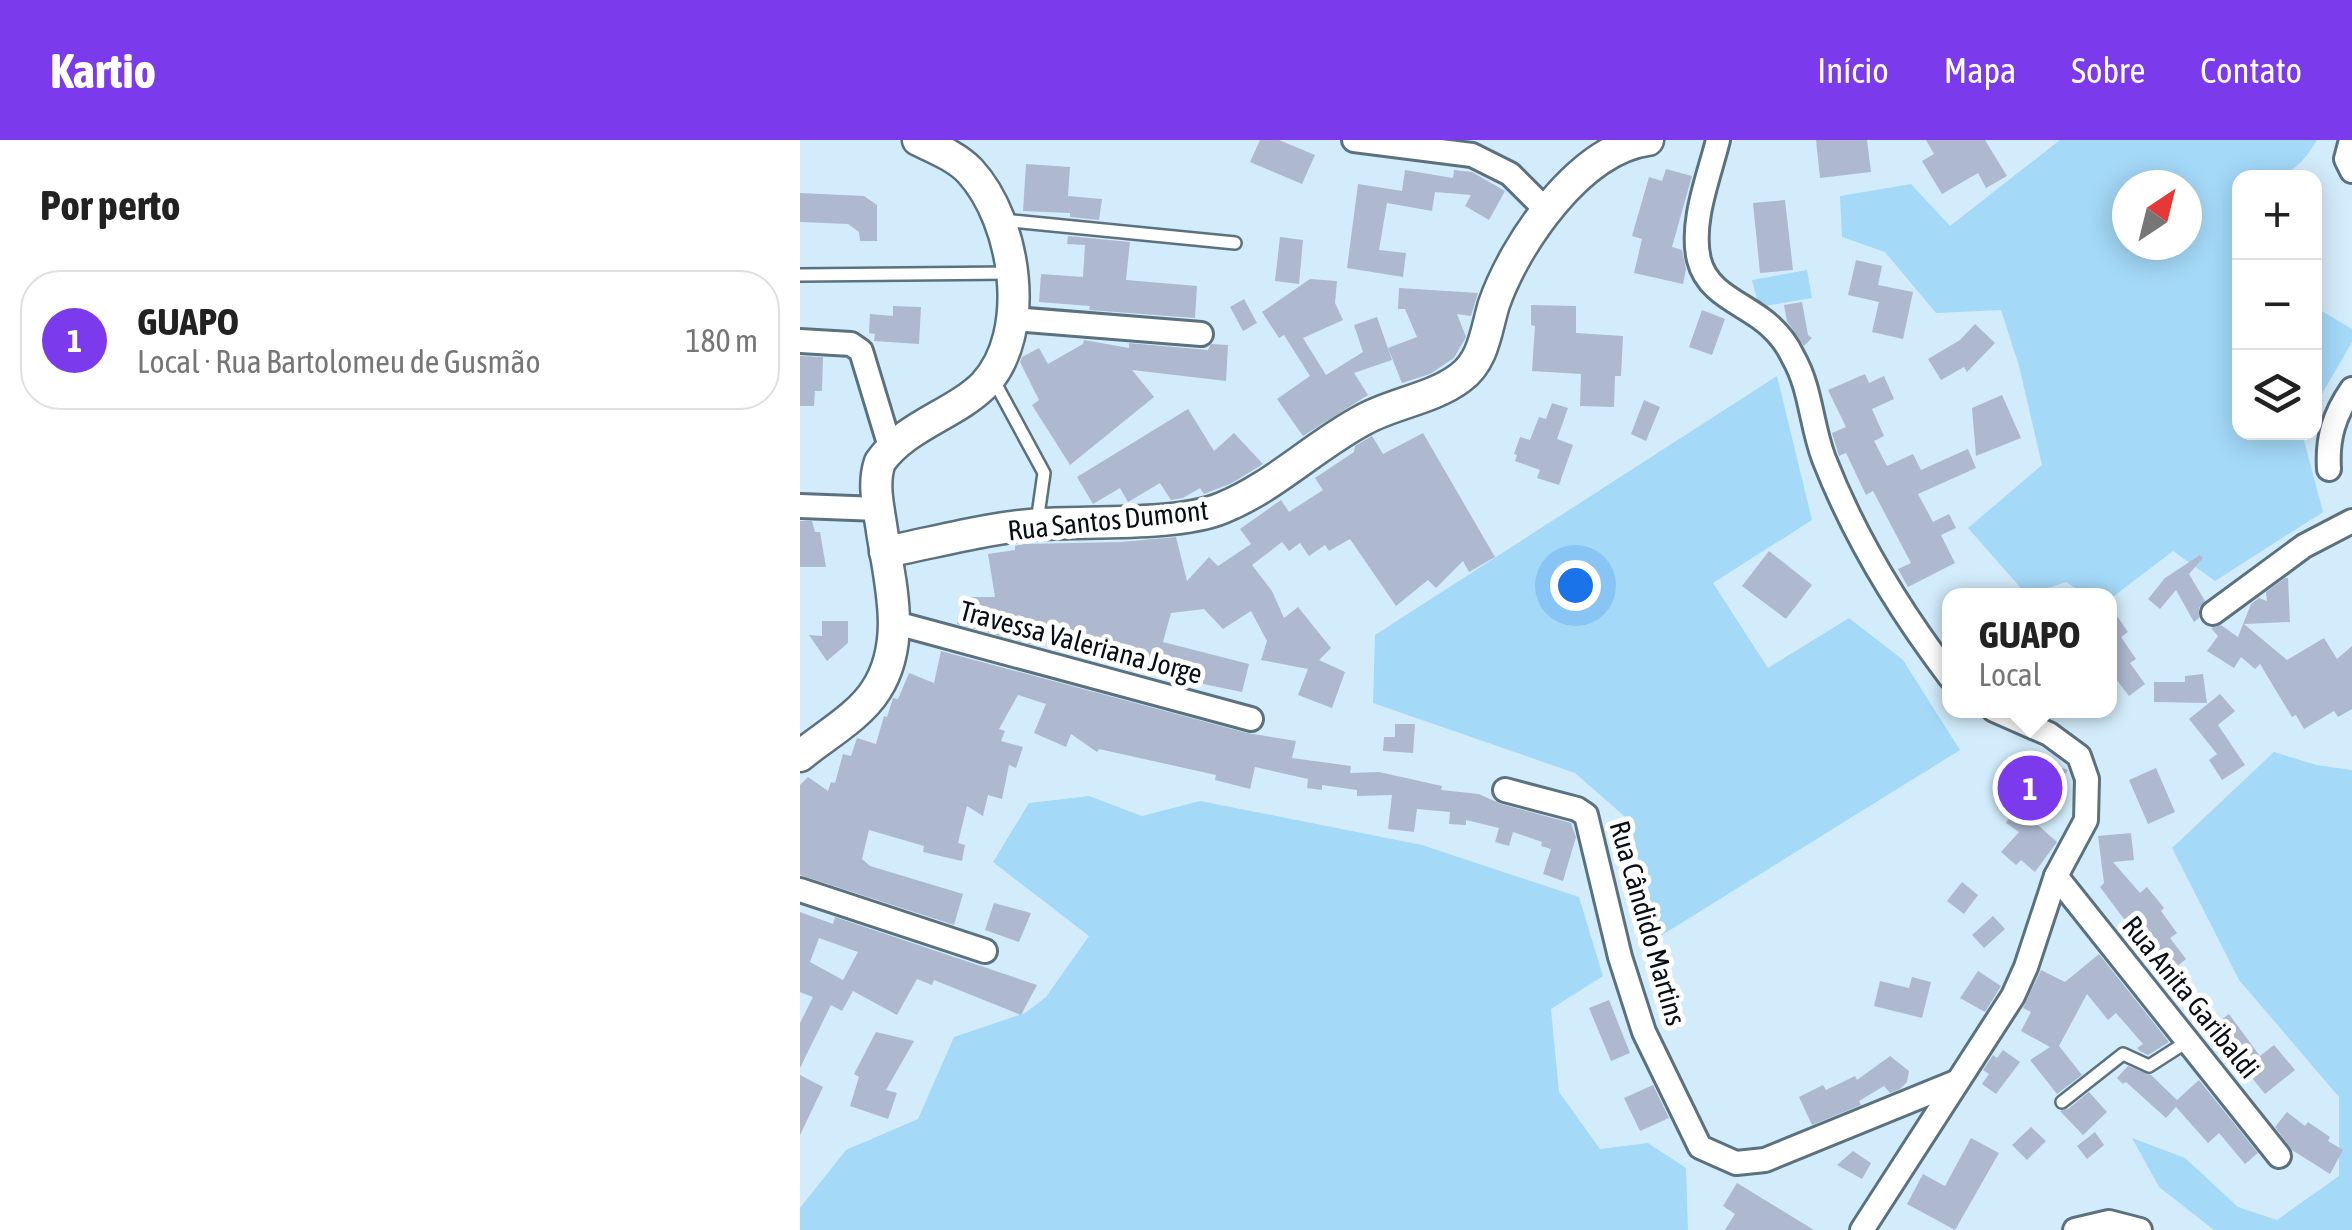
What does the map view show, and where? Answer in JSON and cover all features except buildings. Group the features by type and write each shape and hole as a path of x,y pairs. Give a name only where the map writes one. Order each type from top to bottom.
{"main road":[{"path":"800,756 876,691 889,661 896,623 886,552 866,508 877,468 891,450 982,386 1003,355 1014,319 1012,273 998,220 969,170 918,140"},
{"name":"Rua Santos Dumont","path":"886,552 1036,524 1161,520 1220,510 1272,482 1320,445 1366,417 1460,379 1473,365 1482,346 1494,304 1516,252 1548,211 1610,154 1648,140"}],"street":[{"path":"1354,140 1472,155 1510,174 1548,211"},
{"path":"1718,140 1697,225 1699,262 1727,299 1769,324 1791,353 1803,376 1816,434 1834,482 1912,626 1942,666"},
{"path":"2351,140 2346,159 2352,170"},
{"path":"1014,319 1201,334"},
{"path":"800,341 852,344 862,351 891,450"},
{"path":"2329,470 2327,443 2350,399"},
{"path":"804,506 866,508"},
{"path":"2212,613 2304,546 2352,521"},
{"name":"Travessa Valeriana Jorge","path":"896,623 1251,719"},
{"path":"1862,1230 2014,996 2056,876 2086,820 2087,780 2079,756 2049,734 2012,718"},
{"name":"Rua Cândido Martins","path":"1505,790 1577,808 1586,816 1620,957 1644,1032 1700,1147 1736,1163 1764,1160 1956,1082"},
{"name":"Rua Anita Garibaldi","path":"2056,876 2279,1156"},
{"path":"800,890 984,951"},
{"path":"2074,1230 2109,1222 2140,1230"}],"lane":[{"path":"998,220 1235,243"},
{"path":"800,275 1012,273"},
{"path":"991,375 1044,474 1036,524"},
{"path":"2062,1102 2124,1054 2148,1066 2188,1042"}],"shaded area":[{"path":"2060,140 2317,140 2291,170 2232,170 2232,440 2304,440 2323,512 2215,581 2173,551 2117,594 2117,588 2075,588 2066,582 2048,588 2021,588 1968,528 2042,465 2019,366 2001,310 1936,313 1885,252 1842,237 1840,196 1911,184 1950,226"},
{"path":"1807,270 1812,298 1759,307 1752,280"},
{"path":"2322,311 2352,329 2352,342 2322,394"},
{"path":"1777,376 1812,520 1713,583 1768,668 1849,618 1903,660 1960,750 1654,940 1631,822 1575,773 1373,703 1375,635"},
{"path":"2274,752 2316,765 2352,770 2352,1230 2214,1230 2159,1187 2132,1138 2185,1158 2238,1207 2277,1220 2339,1176 2339,1097 2239,980 2172,848"},
{"path":"1089,796 1142,816 1200,801 1422,845 1579,897 1603,976 1551,1009 1559,1092 1600,1149 1648,1143 1686,1168 1688,1230 800,1230 800,1208 846,1150 918,1119 954,1037 1025,1013 1046,997 1089,936 993,862 1029,803"}],"place":[{"name":"GUAPO","path":"2030,788"}]}
